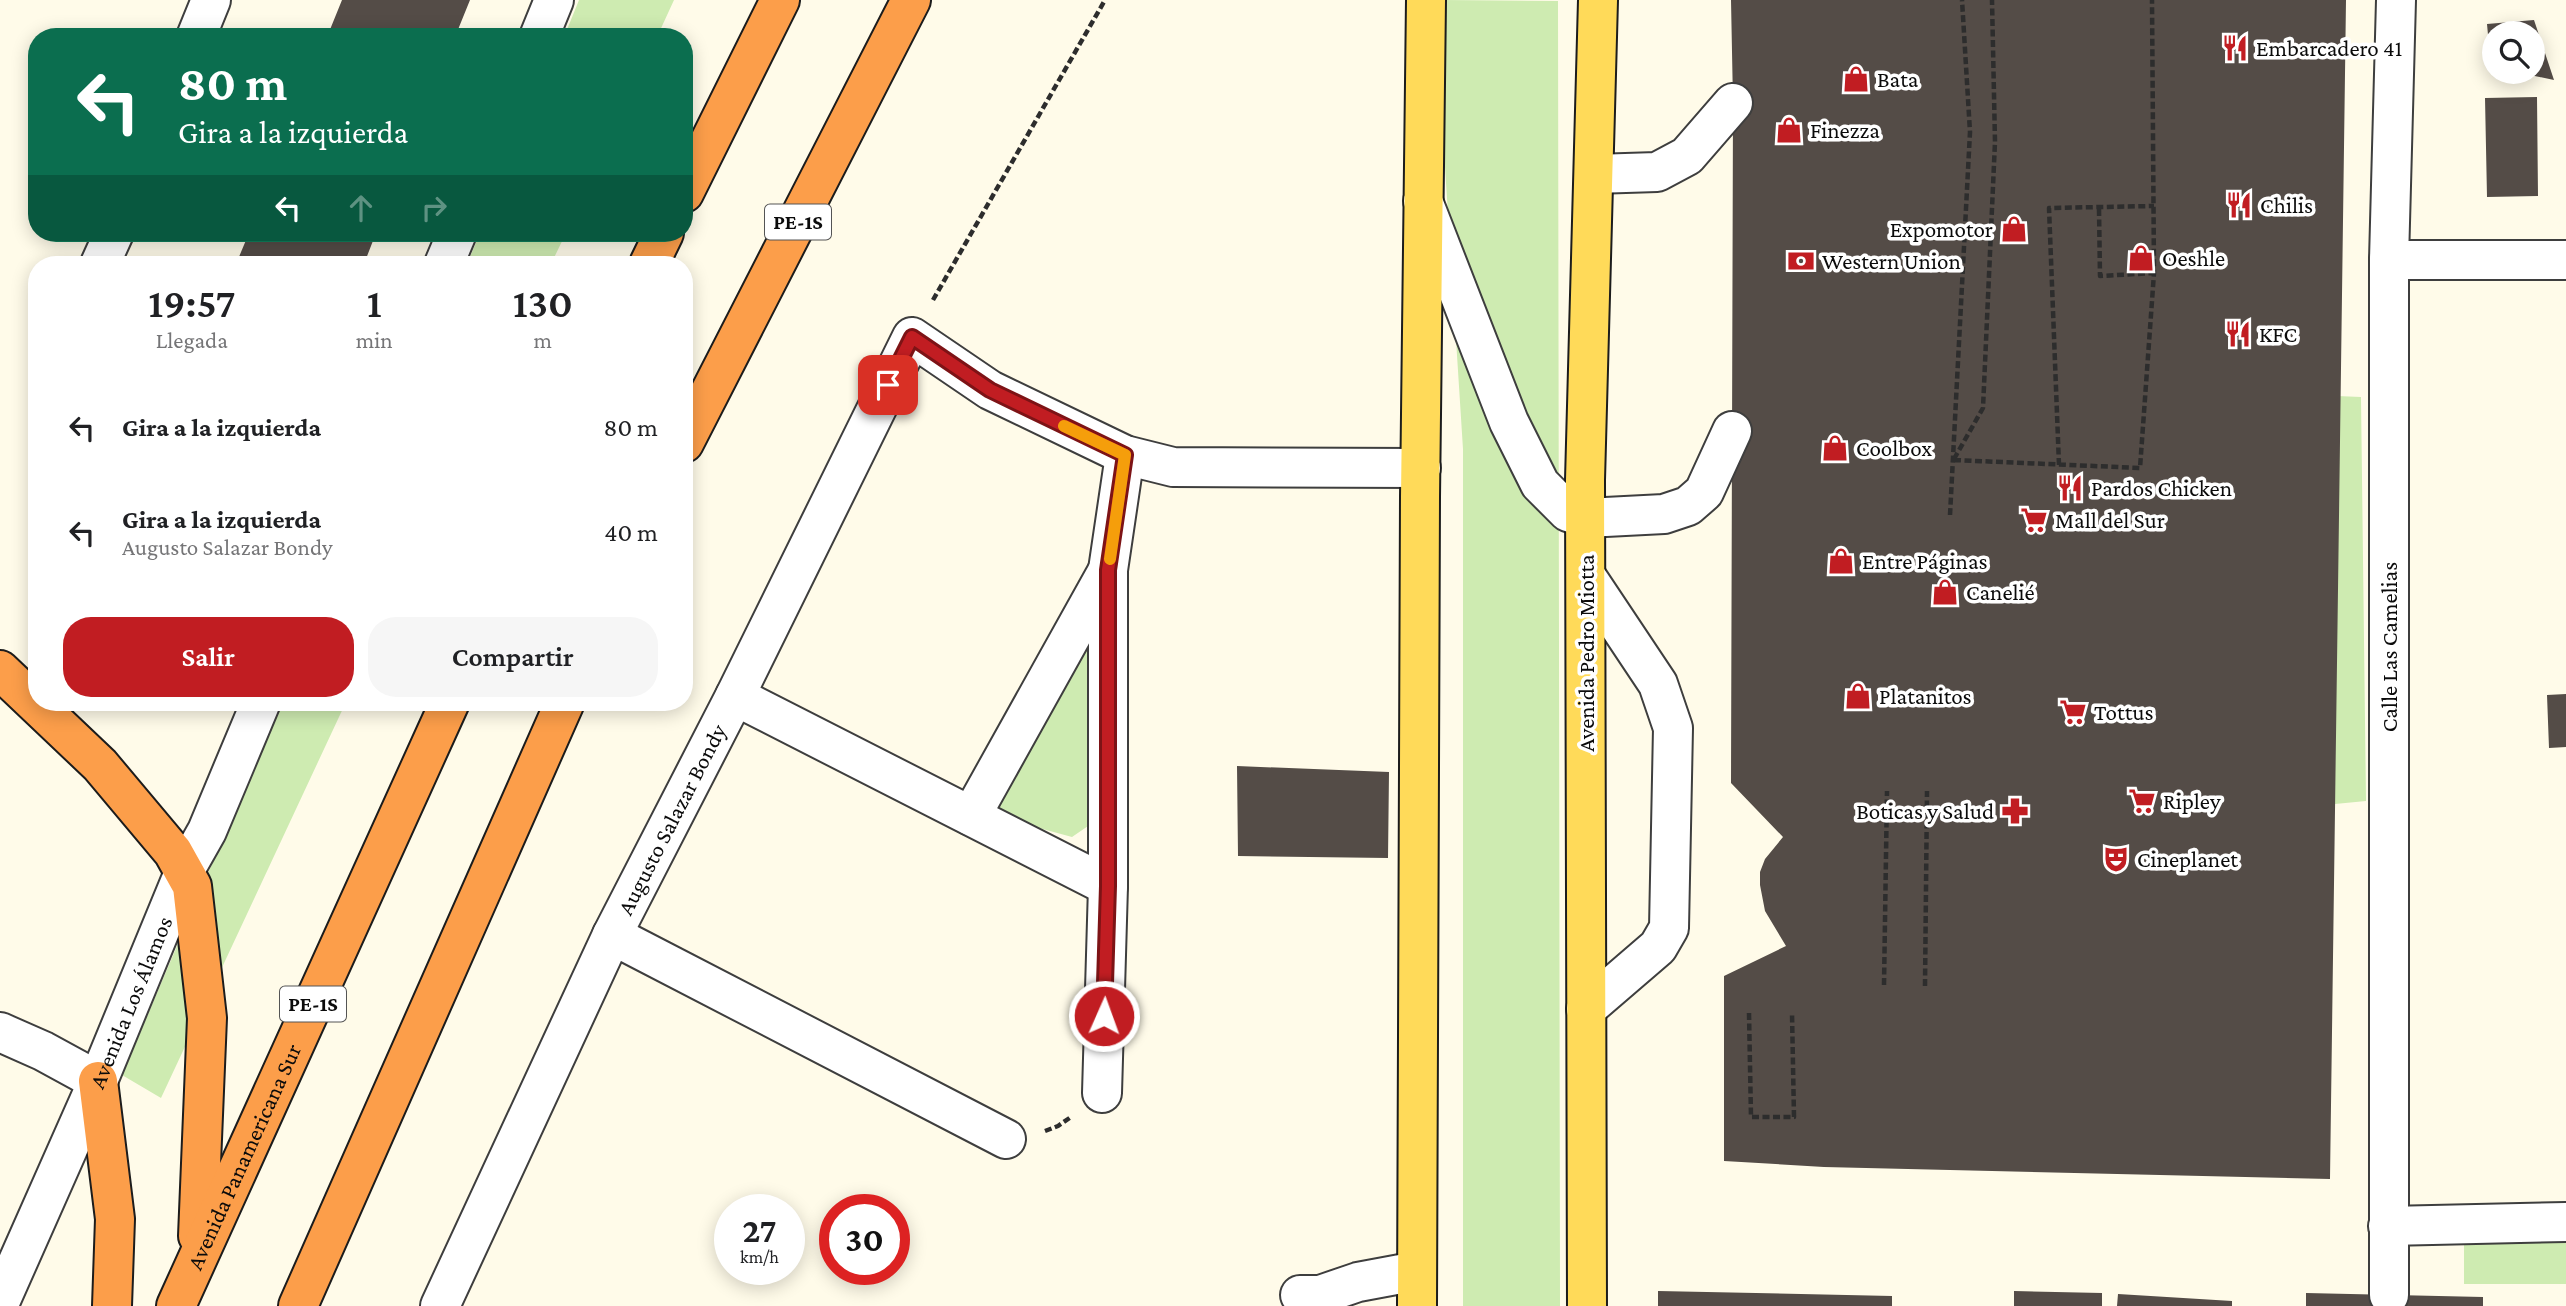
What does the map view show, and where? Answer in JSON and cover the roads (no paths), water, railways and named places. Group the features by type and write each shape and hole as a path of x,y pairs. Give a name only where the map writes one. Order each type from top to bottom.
{"highway":[{"path":"693,175 780,0"},
{"name":"PE-1S","path":"693,425 911,0"},
{"path":"0,670 28,697"},
{"path":"43,711 100,765 173,852 192,886 207,1018 197,1257"},
{"name":"Avenida Panamericana Sur","path":"176,1306 446,711"},
{"path":"298,1306 561,711"},
{"path":"98,1081 115,1219 113,1306"}],"main road":[{"path":"1417,1289 1426,0"},
{"name":"Avenida Pedro Miotta","path":"1587,1306 1586,518 1598,0"}],"street":[{"path":"200,28 211,0"},
{"path":"543,28 554,0"},
{"name":"Calle Las Camelias","path":"2389,1295 2389,260 2396,0"},
{"path":"1594,174 1657,172 1687,156 1733,103"},
{"path":"1423,201 1509,422 1540,484 1568,512 1586,518 1664,514 1688,506 1704,492 1732,431"},
{"path":"2389,260 2566,260"},
{"name":"Augusto Salazar Bondy","path":"440,1306 612,935 735,696 912,337 990,390 1125,455"},
{"path":"1102,1093 1108,886 1108,570 1125,455 1173,467 1421,468"},
{"path":"971,816 1108,570"},
{"path":"1586,576 1658,684 1673,728 1669,928 1658,947 1586,1009"},
{"path":"735,696 1108,886"},
{"name":"Avenida Los Álamos","path":"0,1302 98,1081 185,870 206,831 257,711"},
{"path":"612,935 1006,1139"},
{"path":"0,1032 43,1051 98,1081"},
{"path":"2388,1226 2566,1222"},
{"path":"1300,1296 1320,1295 1358,1282 1417,1289"}],"place":[{"name":"Embarcadero 41","path":"2235,48"},
{"name":"Bata","path":"1856,79"},
{"name":"Finezza","path":"1789,130"},
{"name":"Chilis","path":"2239,205"},
{"name":"Expomotor","path":"2014,229"},
{"name":"Oeshle","path":"2141,258"},
{"name":"Western Union","path":"1801,261"},
{"name":"KFC","path":"2238,334"},
{"name":"Coolbox","path":"1835,448"},
{"name":"Pardos Chicken","path":"2070,488"},
{"name":"Mall del Sur","path":"2034,520"},
{"name":"Entre Páginas","path":"1841,561"},
{"name":"Canelié","path":"1945,592"},
{"name":"Platanitos","path":"1858,696"},
{"name":"Tottus","path":"2073,712"},
{"name":"Ripley","path":"2142,801"},
{"name":"Boticas y Salud","path":"2015,811"},
{"name":"Cineplanet","path":"2116,859"}]}
